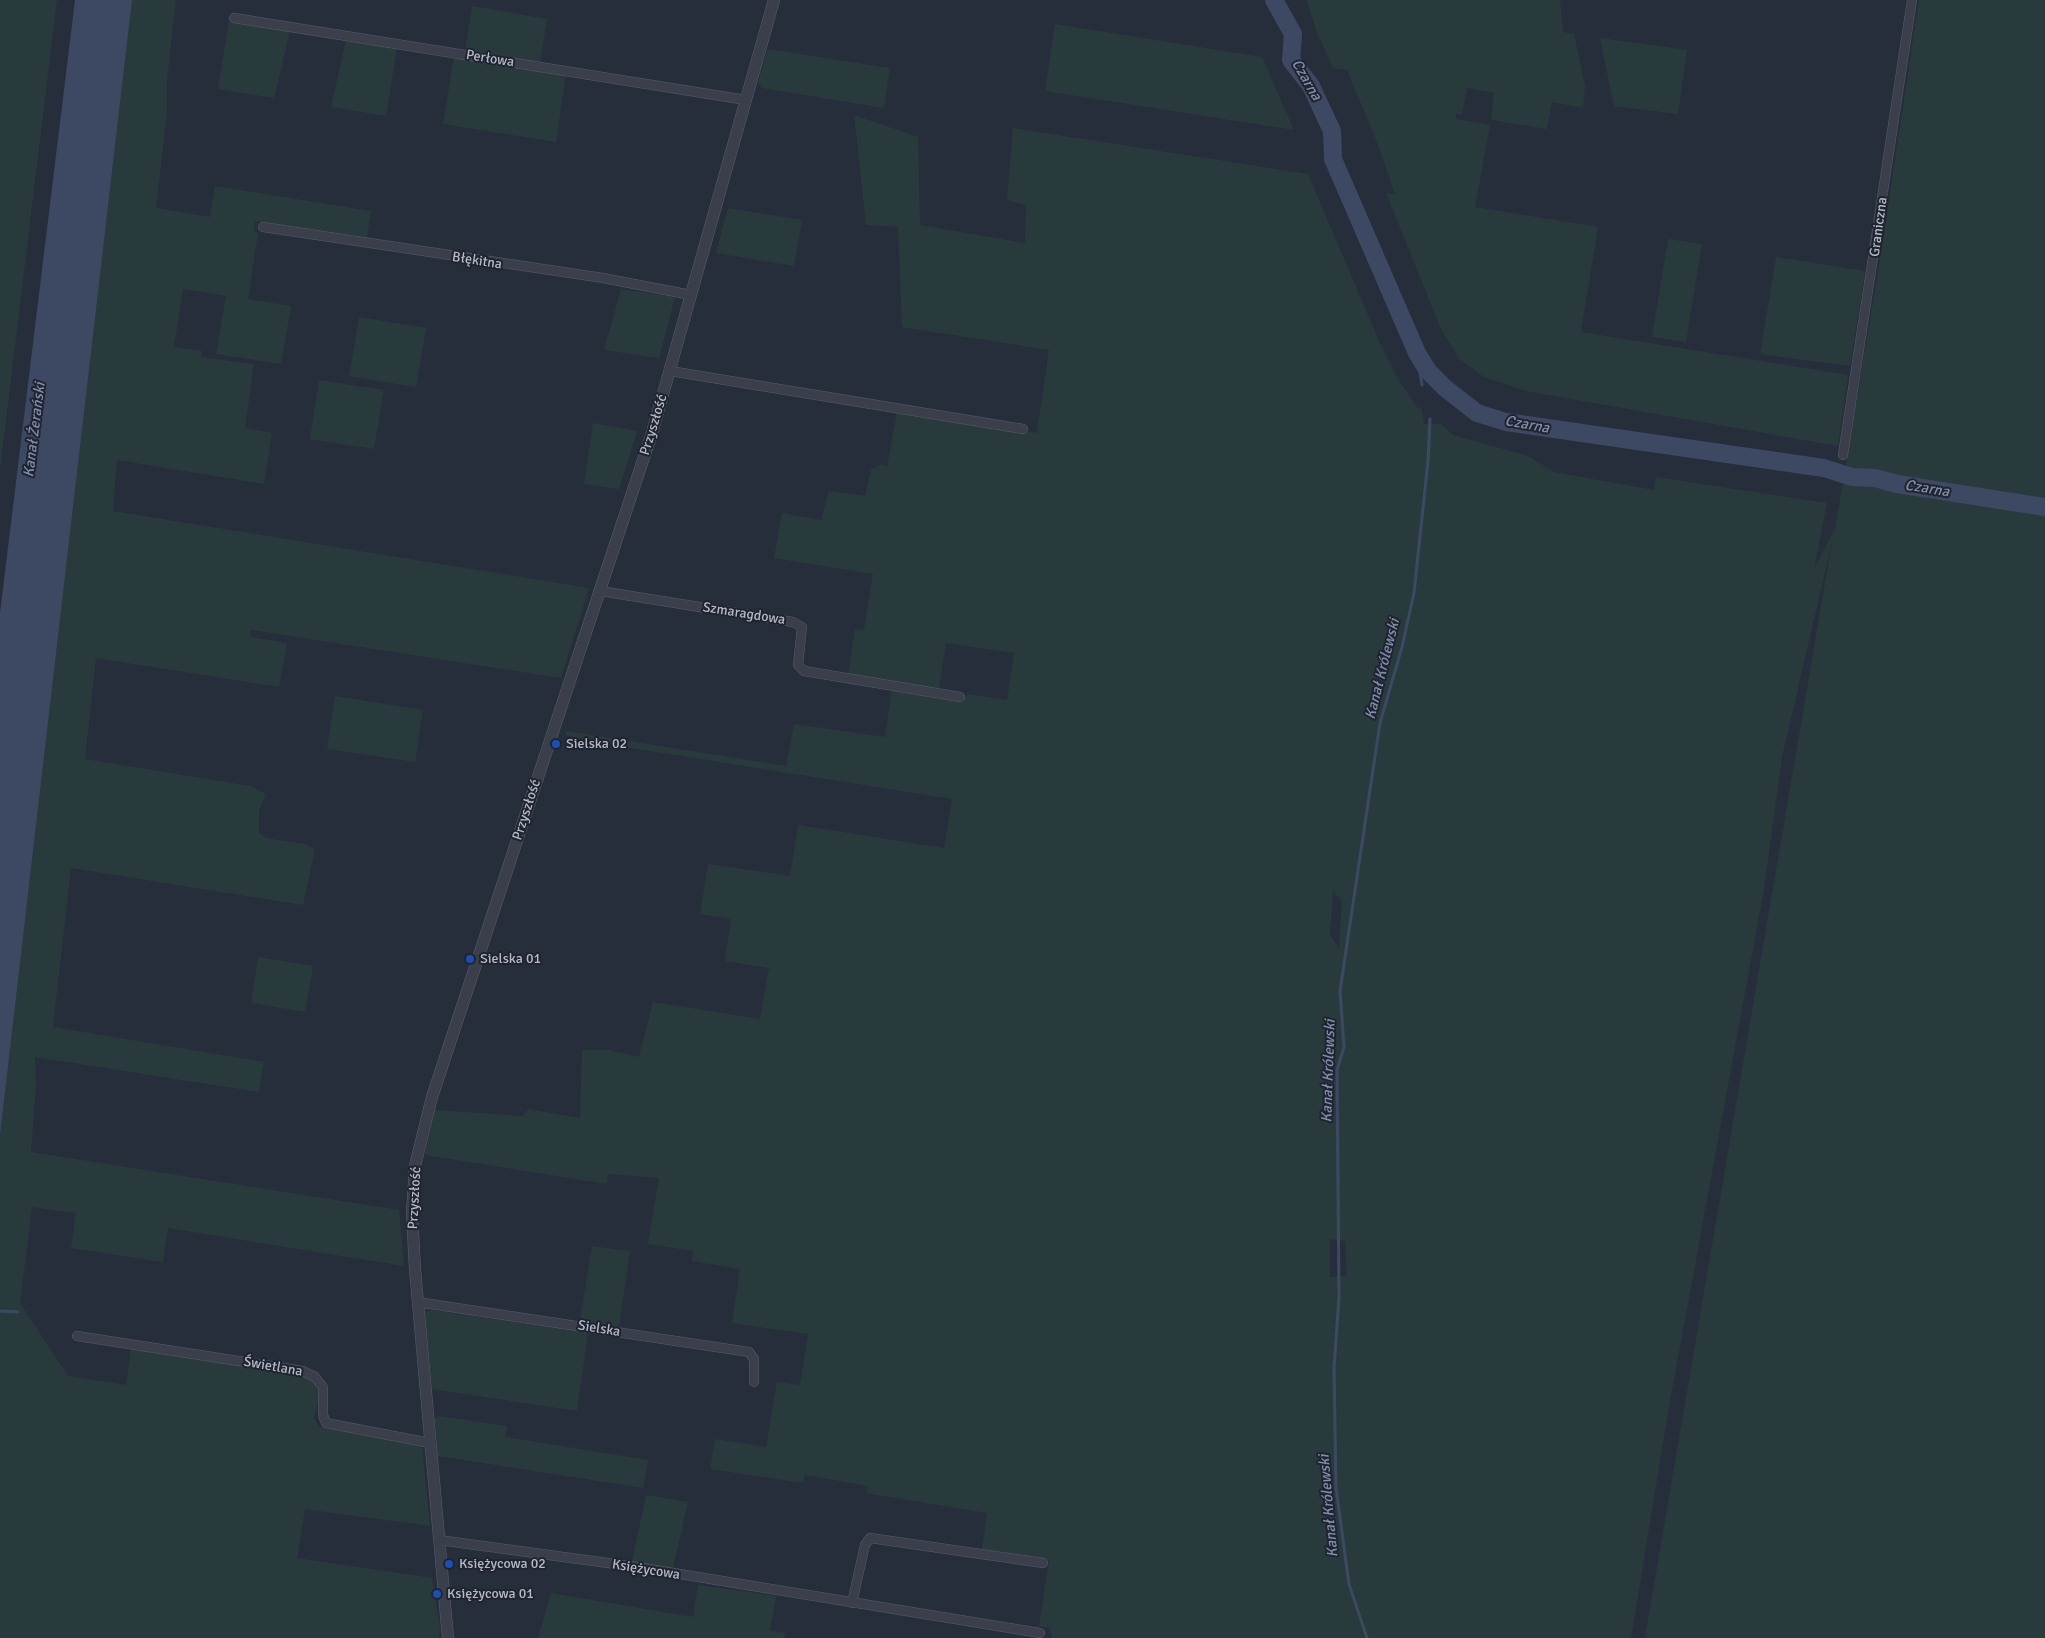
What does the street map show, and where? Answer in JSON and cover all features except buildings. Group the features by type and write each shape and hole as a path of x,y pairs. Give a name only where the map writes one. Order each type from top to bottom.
{"street":[{"name":"Przyszłość","path":"448,1638 417,1302 412,1191 422,1134 468,986 652,433 774,0"},
{"name":"Graniczna","path":"1843,455 1912,0"},
{"name":"Perłowa","path":"234,18 746,100"},
{"name":"Błękitna","path":"263,227 603,278 691,296"},
{"path":"670,371 1023,429"},
{"name":"Szmaragdowa","path":"600,591 793,622 802,627 798,665 804,672 960,697"},
{"name":"Sielska","path":"417,1302 749,1352 754,1359 754,1382"},
{"name":"Świetlana","path":"77,1336 303,1371 315,1377 323,1387 323,1418 330,1425 430,1443"},
{"path":"852,1603 865,1545 870,1538 1042,1563"},
{"name":"Księżycowa","path":"439,1540 637,1567 1040,1633"}],"shaded area":[{"path":"0,0 57,0 0,470"},
{"path":"132,0 176,0 167,81 167,113 156,208 210,217 215,186 371,211 367,237 255,221 254,232 258,233 248,299 291,306 281,364 216,354 226,296 183,289 174,347 202,351 201,357 254,364 245,428 272,433 264,484 117,460 113,511 589,588 561,678 251,630 250,637 287,643 279,687 96,658 85,759 250,786 266,794 259,810 259,833 266,838 305,844 315,849 303,905 71,868 53,1027 264,1062 259,1092 35,1057 36,1085 31,1152 399,1210 404,1266 168,1228 163,1262 71,1248 76,1213 32,1207 20,1303 68,1376 126,1385 131,1349 303,1375 311,1378 317,1386 319,1396 314,1418 319,1427 422,1446 430,1526 305,1509 297,1558 432,1578 440,1629 439,1638 0,1638 0,1135"},
{"path":"1307,0 1560,0 1563,32 1574,34 1585,86 1583,108 1552,102 1547,129 1491,120 1494,93 1467,88 1462,115 1456,114 1456,119 1490,125 1475,207 1598,227 1581,332 1848,375 1838,446 1526,391 1484,377 1459,359 1440,327 1386,193 1395,194 1377,142 1347,70 1333,68 1317,33"},
{"path":"1919,0 2045,0 2045,1638 1645,1638 1832,542 1782,757 1764,889 1669,1407 1631,1638 1052,1638 1050,1628 1039,1626 1049,1560 982,1550 987,1513 866,1493 868,1486 805,1475 803,1483 710,1469 715,1439 766,1447 777,1382 800,1385 808,1334 732,1323 740,1269 692,1261 693,1251 648,1244 659,1178 608,1174 607,1184 425,1155 435,1110 523,1116 528,1109 580,1118 582,1050 609,1050 639,1057 653,1002 760,1019 769,968 725,961 731,919 700,914 708,864 790,876 798,825 944,848 952,799 606,744 565,735 566,731 786,766 794,724 885,737 892,690 961,702 968,694 1007,700 1014,653 946,643 939,689 848,675 855,629 864,630 873,574 774,558 782,513 821,520 829,491 865,496 871,470 882,464 887,467 897,412 1037,433 1049,350 902,327 898,227 866,225 854,115 918,137 920,225 1025,243 1026,205 1007,200 1013,128 1308,174 1379,341 1399,381 1417,407 1422,409 1424,424 1441,424 1453,435 1528,456 1554,472 1654,490 1656,477 1827,503 1814,569 1835,529 1878,273","holes":["1333,891 1342,901 1339,949 1330,935","1330,1239 1345,1241 1347,1276 1330,1277"]},
{"path":"472,6 547,19 540,64 465,52"},
{"path":"229,21 290,31 274,98 218,89"},
{"path":"1055,24 1262,57 1294,130 1045,91"},
{"path":"1600,38 1687,50 1678,114 1614,106"},
{"path":"346,40 397,48 386,116 331,107"},
{"path":"768,49 890,68 884,108 762,88 758,82"},
{"path":"454,57 566,73 556,142 443,124"},
{"path":"728,208 802,220 794,266 716,253"},
{"path":"1668,239 1702,244 1686,342 1652,337"},
{"path":"1776,257 1865,271 1850,366 1760,354"},
{"path":"621,289 675,297 659,358 604,350"},
{"path":"359,317 426,328 416,387 349,376"},
{"path":"319,380 384,390 374,449 310,439"},
{"path":"593,423 637,431 619,489 584,484"},
{"path":"335,696 423,710 415,762 327,749"},
{"path":"258,957 313,966 305,1012 251,1003"},
{"path":"592,1246 630,1251 619,1328 580,1321"},
{"path":"431,1310 588,1333 577,1411 432,1389 425,1312"},
{"path":"439,1416 507,1426 505,1437 648,1460 643,1488 438,1456 435,1419"},
{"path":"646,1495 688,1502 673,1568 632,1562"},
{"path":"698,1585 776,1596 770,1630 786,1633 783,1638 538,1638 551,1593 693,1617"}],"water":[{"name":"Kanał Żerański","path":"75,0 132,0 0,1135 0,613"}],"waterway":[{"name":"Czarna","path":"1274,0 1293,34 1291,60 1311,86 1332,131 1333,159 1417,353 1428,371 1445,388 1477,413 1506,422 1824,468 1852,477 1875,478 1897,484 2045,507"},
{"name":"Kanał Królewski","path":"1417,353 1422,385"},
{"name":"Kanał Królewski","path":"1367,1638 1349,1584 1336,1488 1334,1368 1339,1297 1337,1070 1344,1047 1340,991 1380,723 1402,647 1414,593 1428,461 1430,419"},
{"name":"Czarna","path":"2044,507 2045,501"},
{"path":"0,1311 18,1312"}],"place":[{"name":"Sielska 02","path":"556,744"},
{"name":"Sielska 01","path":"470,959"},
{"name":"Księżycowa 02","path":"449,1564"},
{"name":"Księżycowa 01","path":"437,1594"}]}
